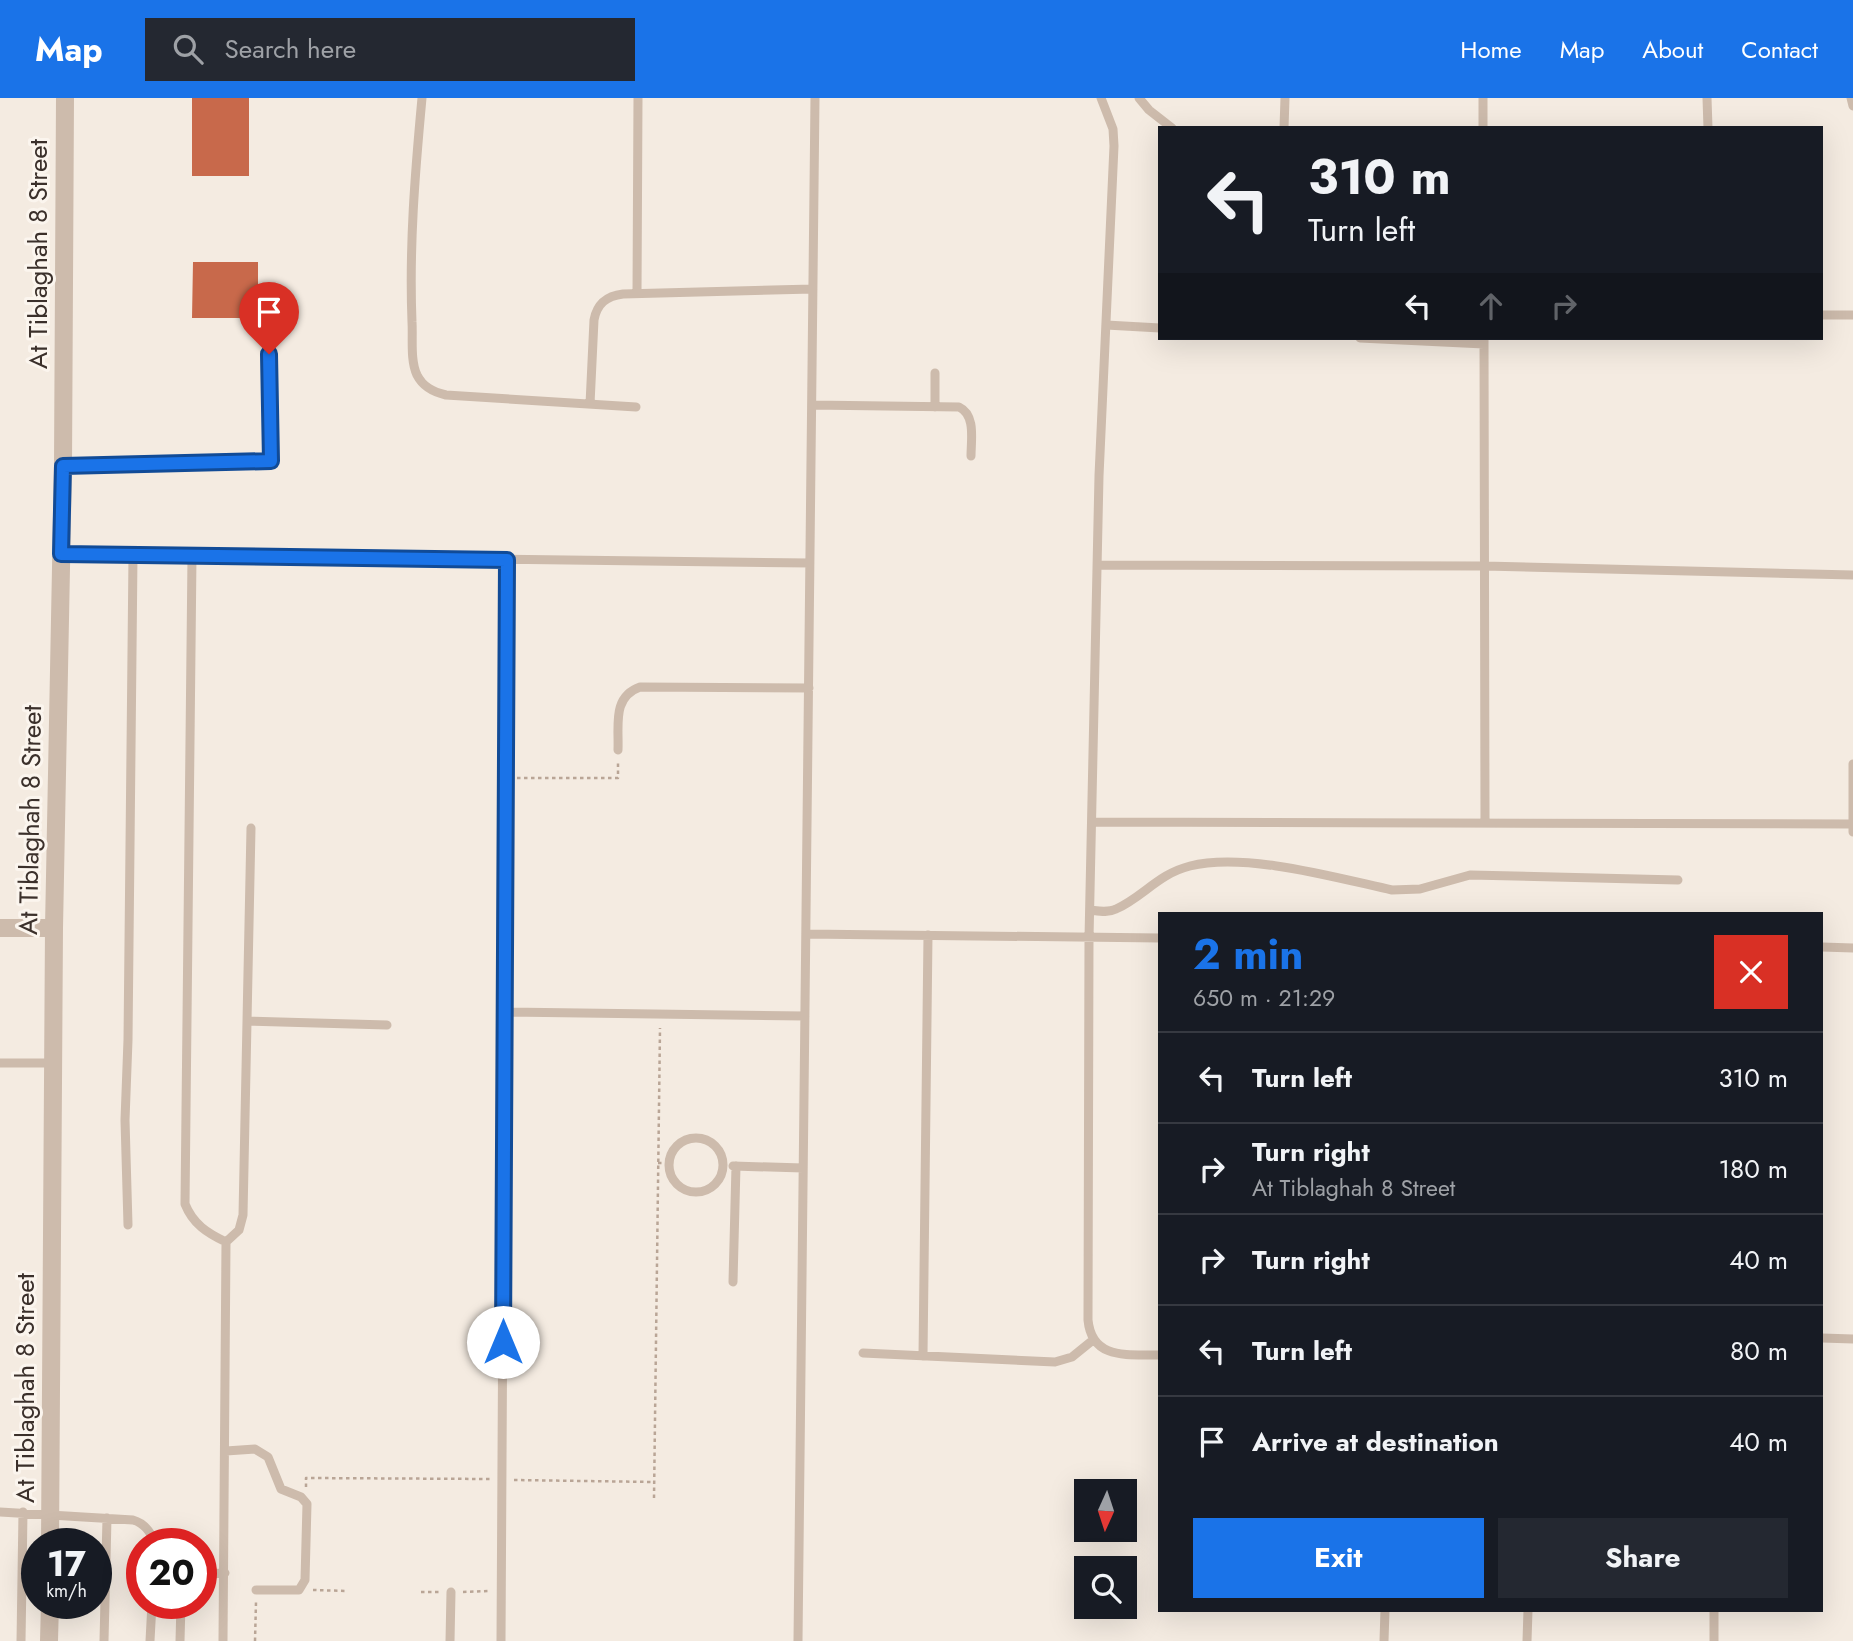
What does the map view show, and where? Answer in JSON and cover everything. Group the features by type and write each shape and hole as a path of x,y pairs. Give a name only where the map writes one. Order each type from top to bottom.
{"street":[{"name":"At Tiblaghah 8 Street","path":"50,1528 54,928 63,466 65,98"},
{"path":"0,928 54,928"},
{"path":"49,1641 50,1619"}],"lane":[{"path":"422,98 414,186 411,264 414,361 420,380 427,388 446,395 636,407"},
{"path":"637,293 638,98"},
{"path":"798,1641 815,98"},
{"path":"1101,98 1111,121 1114,146 1099,476 1089,937 1088,1320 1093,1340 1110,1353 1158,1355"},
{"path":"1139,98 1169,126"},
{"path":"1284,126 1285,98"},
{"path":"1483,98 1483,126"},
{"path":"1707,98 1708,126"},
{"path":"1851,98 1853,106"},
{"path":"590,404 596,312 606,298 637,293 813,289"},
{"path":"1823,315 1853,315"},
{"path":"1106,325 1158,328"},
{"path":"1443,340 1484,341 1485,821"},
{"path":"63,466 271,461 269,354"},
{"path":"935,373 935,407"},
{"path":"812,405 959,407 967,412 970,419 971,456"},
{"path":"61,554 810,563"},
{"path":"128,1225 125,1120 133,555"},
{"path":"192,556 185,1204 191,1217 209,1234 226,1242"},
{"path":"501,1641 507,560"},
{"path":"1099,565 1485,566 1853,575"},
{"path":"618,750 622,700 629,691 640,687 809,688"},
{"path":"1853,764 1853,832"},
{"path":"1092,822 1853,824"},
{"path":"223,1641 226,1242 239,1230 243,1215 251,828"},
{"path":"1090,910 1117,909 1170,873 1194,865 1219,862 1289,868 1392,890 1433,886 1470,875 1678,880"},
{"path":"806,934 1158,939"},
{"path":"923,1356 928,935"},
{"path":"1823,947 1853,948"},
{"path":"505,1012 805,1016"},
{"path":"247,1021 387,1025"},
{"path":"0,1063 54,1063"},
{"path":"691,1137 704,1138 714,1144 721,1154 724,1166 720,1178 712,1187 701,1192 688,1191 678,1185 663,1163 680,1142 691,1137"},
{"path":"724,1166 803,1168"},
{"path":"733,1282 736,1166"},
{"path":"1823,1338 1853,1339"},
{"path":"863,1353 1055,1362 1072,1357 1093,1340"},
{"path":"226,1451 255,1449 268,1457 281,1489 301,1497 307,1504 305,1580 299,1590 256,1590"},
{"path":"0,1512 107,1518 140,1522 146,1528"},
{"path":"21,1641 23,1512"},
{"path":"104,1641 107,1518"},
{"path":"217,1573 225,1573"},
{"path":"450,1641 451,1592"},
{"path":"1384,1641 1385,1612"},
{"path":"1527,1641 1528,1612"},
{"path":"1714,1612 1714,1641"},
{"path":"150,1641 151,1619"},
{"path":"180,1641 181,1619"}],"path":[{"path":"506,778 618,778 618,750"},
{"path":"654,1498 663,1163 660,1014"},
{"path":"307,1504 306,1478 654,1482"},
{"path":"255,1641 256,1590"},
{"path":"299,1590 347,1591"}],"building":[{"path":"192,98 249,98 249,176 192,176"},
{"path":"193,262 258,262 258,318 192,318"}],"route":[{"path":"269,354 271,461 63,466 61,554 507,560 503,1342"}]}
